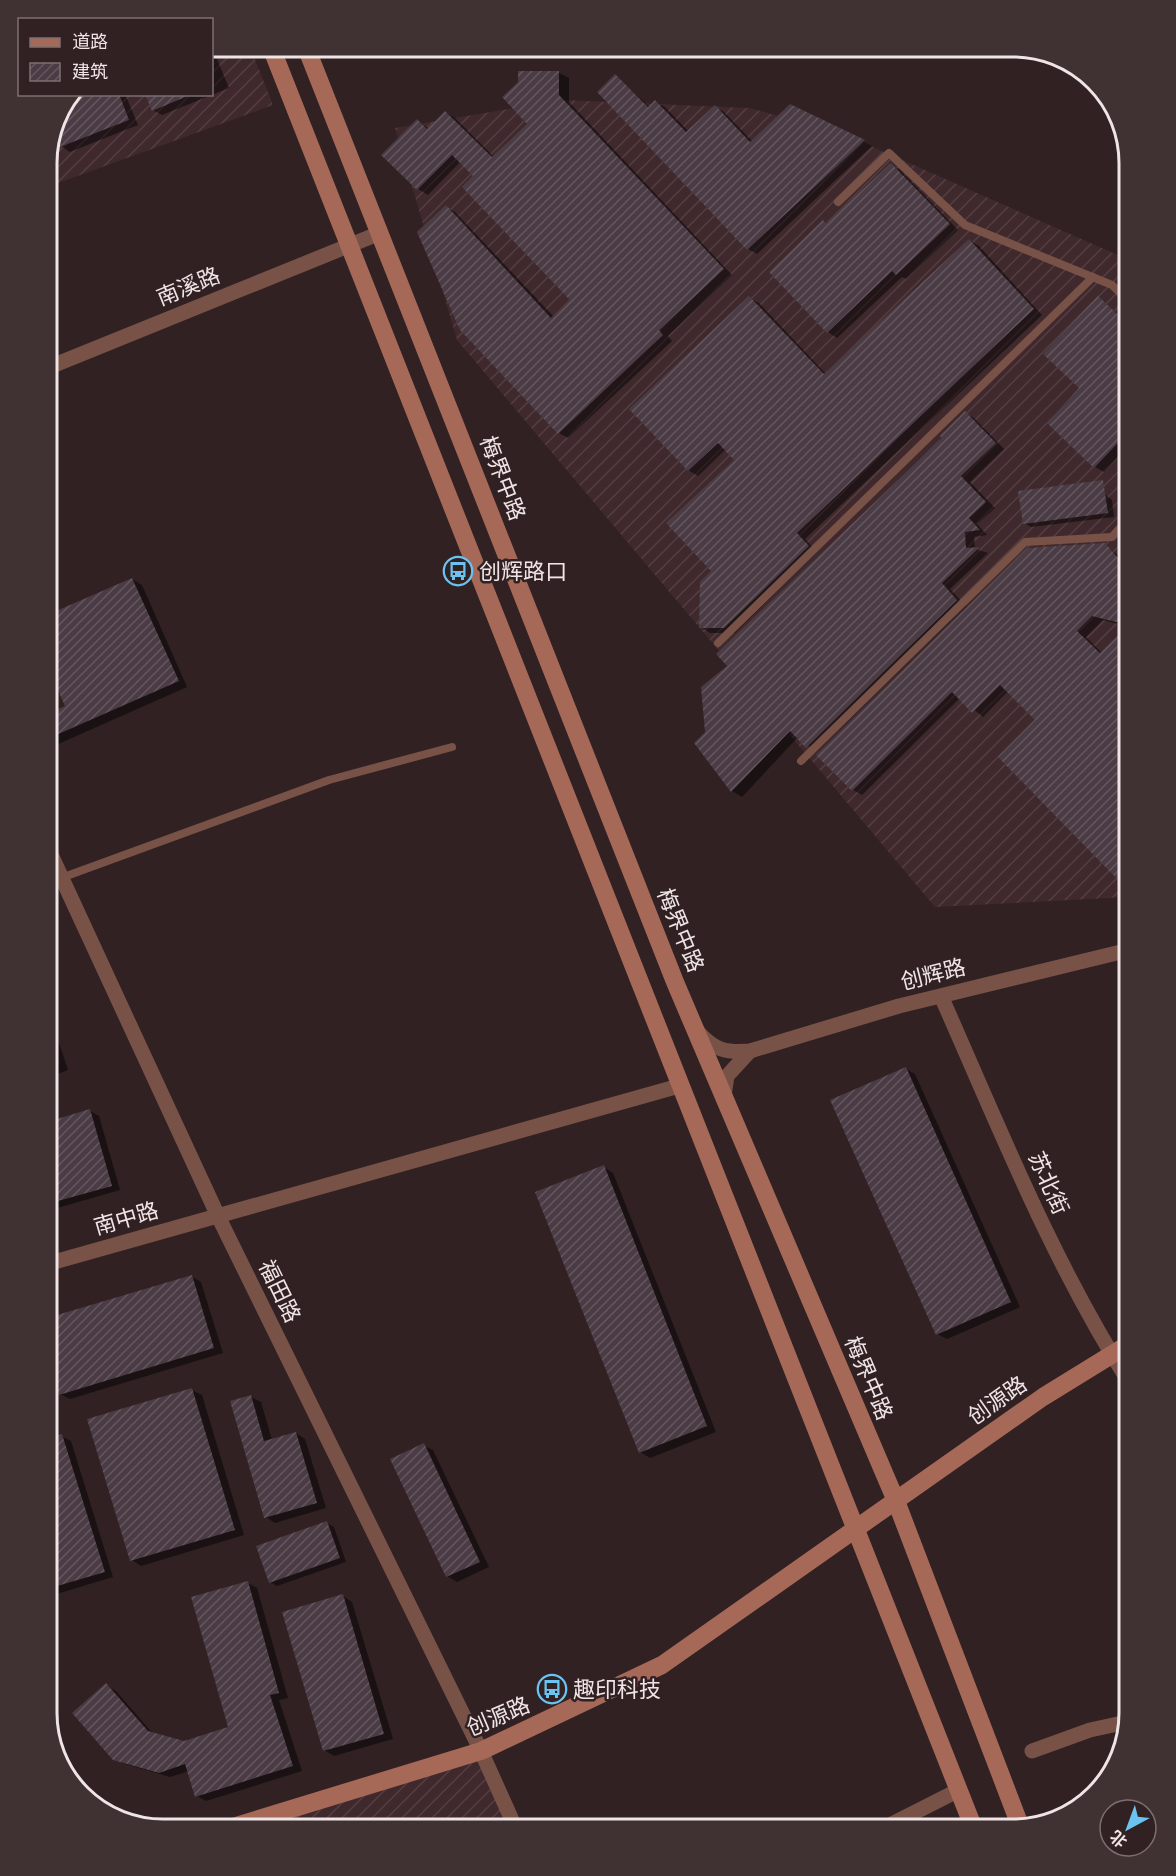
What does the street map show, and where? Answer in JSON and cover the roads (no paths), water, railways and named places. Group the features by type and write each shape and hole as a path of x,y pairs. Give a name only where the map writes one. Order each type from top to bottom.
{"main road":[{"path":"275,57 347,246 970,1819"},
{"name":"梅界中路","path":"310,57 695,1030 896,1501 1017,1819"},
{"name":"创源路","path":"259,1819 481,1751 662,1665 1043,1397 1119,1350"}],"street":[{"name":"南溪路","path":"57,364 380,233"},
{"name":"福田路","path":"57,867 218,1216 481,1751 512,1819"},
{"name":"创辉路","path":"750,1051 941,996 1119,953"},
{"name":"苏北街","path":"941,996 1049,1240 1119,1365"},
{"path":"695,1030 709,1044 721,1051 750,1051"},
{"path":"724,1096 727,1076 750,1051"},
{"name":"南中路","path":"57,1261 680,1086"},
{"path":"1032,1751 1090,1730 1118,1724"},
{"path":"901,1819 958,1790"}],"lane":[{"path":"838,202 890,153 965,225 1112,285 1119,292"},
{"path":"718,643 1092,277"},
{"path":"801,760 1025,542 1112,537 1119,530"},
{"path":"62,878 329,780 452,747"}],"place":[{"name":"创辉路口","path":"458,571"},
{"name":"趣印科技","path":"552,1689"}]}
